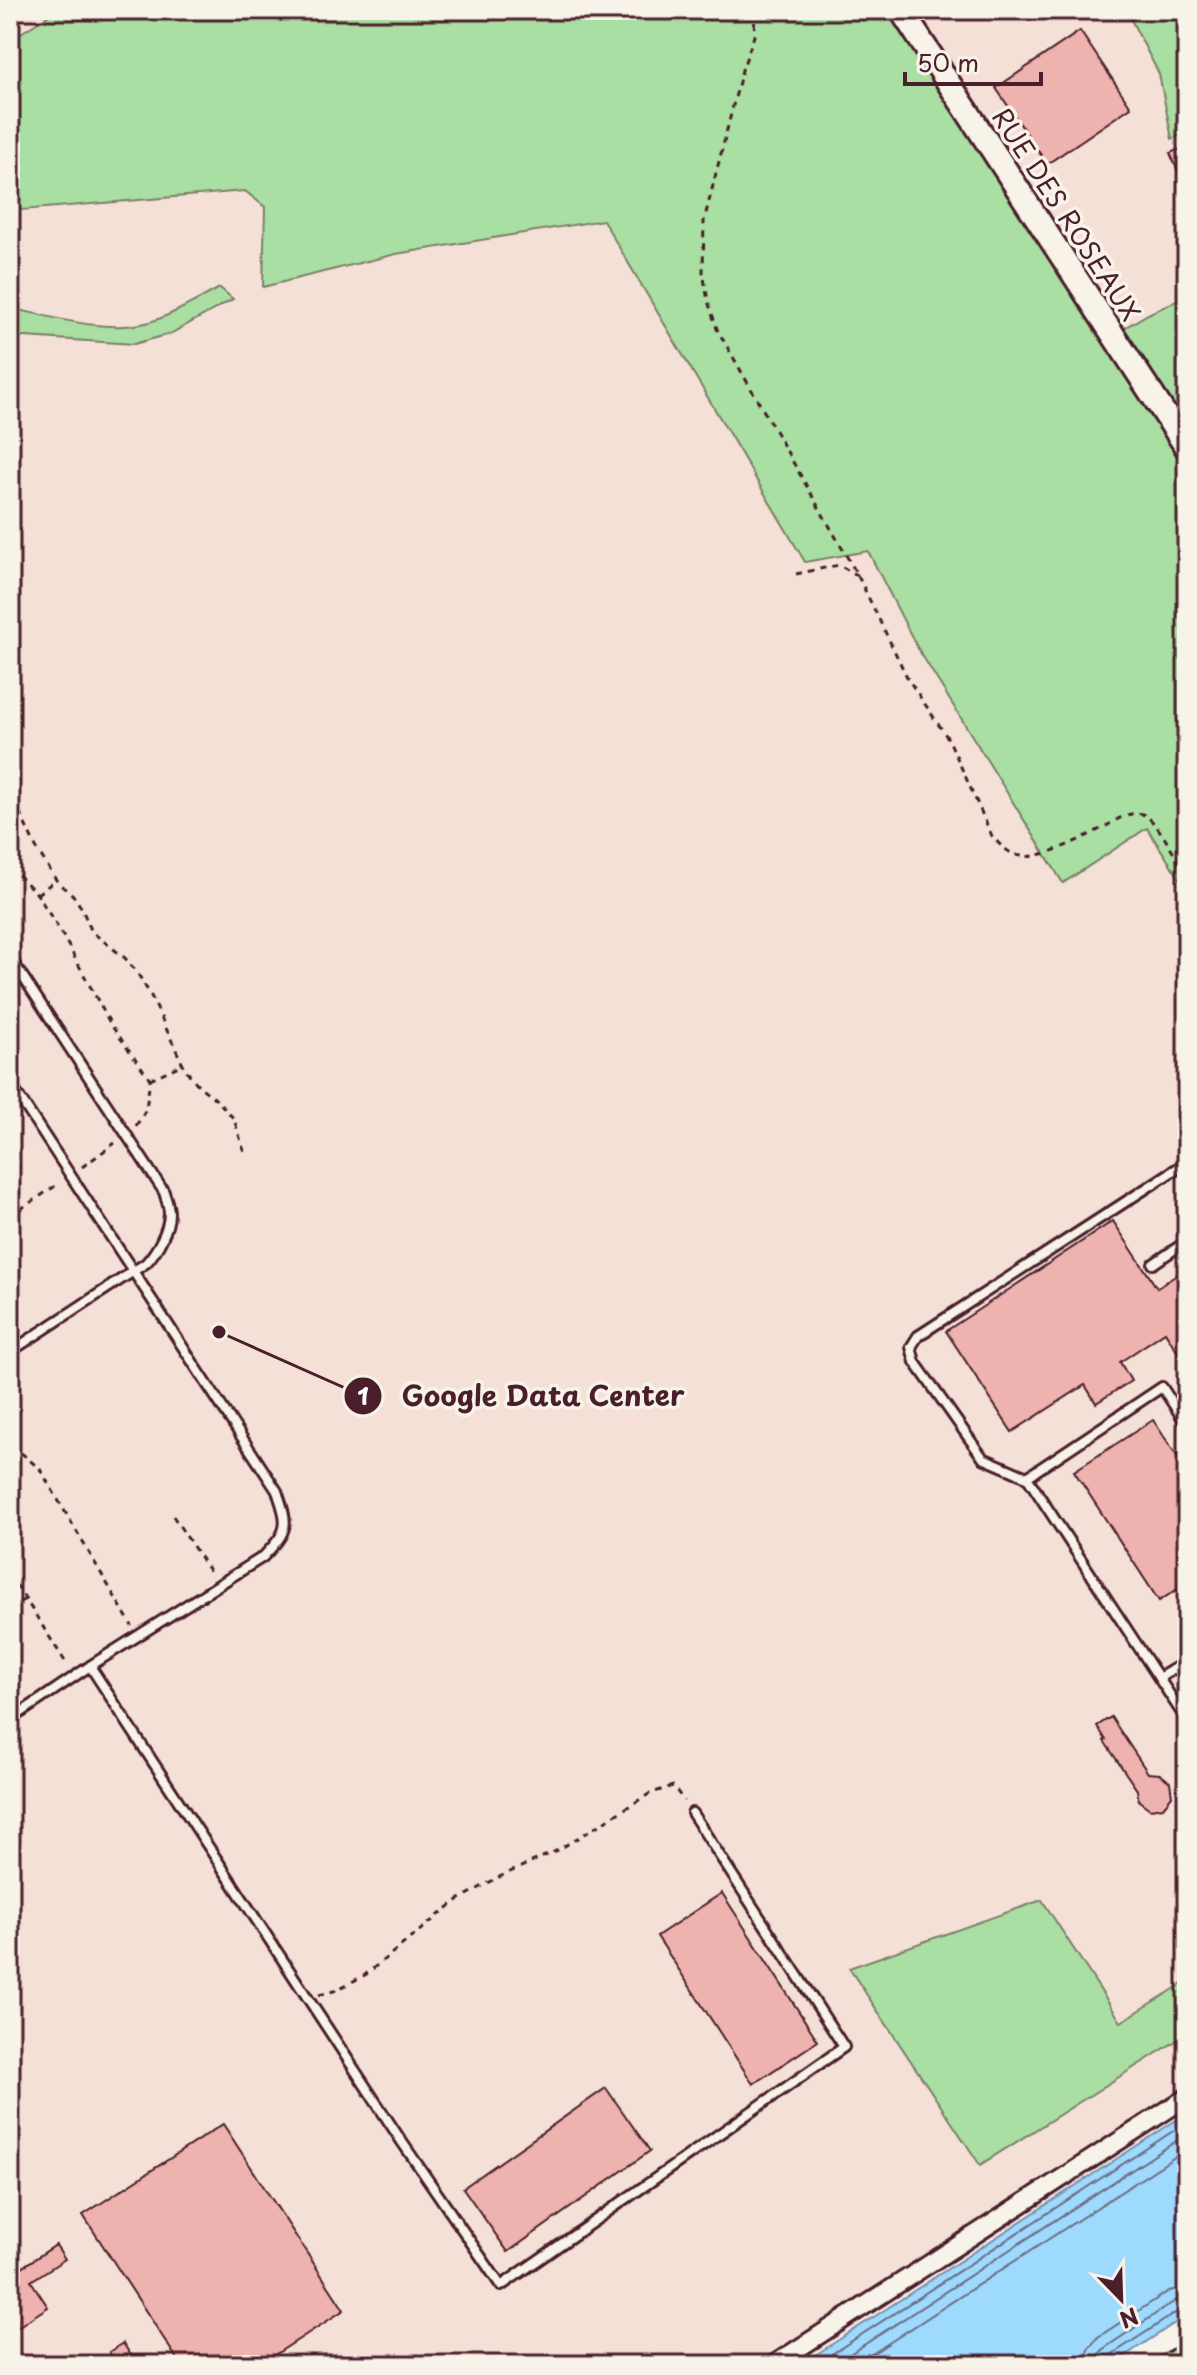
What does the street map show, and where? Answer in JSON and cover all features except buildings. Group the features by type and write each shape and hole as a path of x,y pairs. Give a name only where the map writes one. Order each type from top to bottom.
{"street":[{"name":"RUE DES ROSEAUX","path":"901,10 1187,448"},
{"path":"773,2365 1187,2097"}],"lane":[{"path":"10,957 164,1192 169,1211 166,1228 146,1263 10,1352"},
{"path":"10,1083 277,1491 286,1517 284,1530 276,1544 263,1557 10,1720"},
{"path":"1187,1162 918,1336 911,1347 915,1362 983,1458 1027,1477 1187,1721"},
{"path":"1153,1264 1187,1241"},
{"path":"1027,1477 1162,1387 1187,1425"},
{"path":"1159,1678 1187,1661"},
{"path":"90,1666 402,2142 501,2286 844,2047 692,1813"}],"path":[{"path":"755,10 754,36 742,70 704,221 703,272 717,329 858,576 908,679 949,740 992,836 1004,849 1022,856 1041,854 1097,831 1126,815 1141,814 1152,820 1187,879"},
{"path":"796,574 839,565 858,576"},
{"path":"10,791 35,846 56,880 81,907 92,932 125,958 138,974 183,1064 199,1086 234,1119 244,1151"},
{"path":"37,894 56,880"},
{"path":"150,1079 183,1064"},
{"path":"10,1449 19,1451 40,1469 138,1636"},
{"path":"173,1516 218,1585"},
{"path":"10,1575 74,1677"},
{"path":"10,1609 25,1599"},
{"path":"308,1998 334,1991 365,1975 455,1902 495,1879 558,1850 649,1794 673,1786 692,1813"},
{"path":"1147,2365 1187,2339"}],"shaded area":[{"path":"10,10 1187,10 1187,2109 795,2365 10,2365"}],"green space":[{"path":"57,10 901,10 1114,334 1187,296 1187,890 1147,828 1063,883 917,647 868,551 805,562 603,220 396,254 263,287 265,207 245,191 10,211 10,40"},
{"path":"1126,10 1187,10 1187,133 1172,139 1159,74"},
{"path":"220,288 233,299 170,334 134,344 10,336 10,308 78,323 130,326 164,317"},
{"path":"1042,1900 1121,2022 1187,1981 1187,2034 980,2165 849,1968"},
{"path":"1187,2339 1187,2365 1147,2365"}],"water":[{"path":"1187,2113 1187,2315 1111,2365 800,2365"}],"place":[{"name":"Google Data Center","path":"219,1332"}]}
